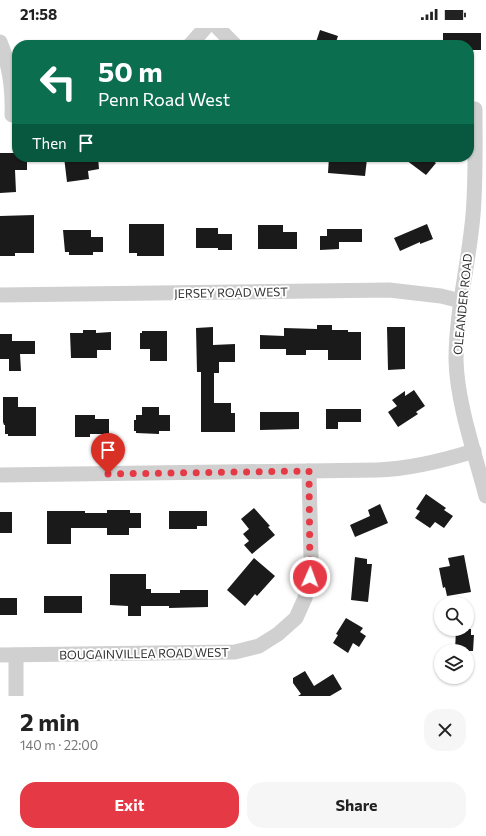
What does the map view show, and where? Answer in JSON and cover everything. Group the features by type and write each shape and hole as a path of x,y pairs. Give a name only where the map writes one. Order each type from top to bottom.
{"street":[{"path":"194,40 205,28"},
{"path":"218,28 231,40"},
{"path":"0,42 11,76 12,86"},
{"path":"10,115 12,102"},
{"name":"OLEANDER ROAD","path":"477,108 473,216 457,340 460,398 486,496"},
{"name":"JERSEY ROAD WEST","path":"0,295 389,290 441,296 461,301"},
{"path":"0,475 399,469 448,459 474,451"},
{"name":"BOUGAINVILLEA ROAD WEST","path":"0,655 235,652 259,646 278,634 296,618 305,598 310,577 309,471"},
{"path":"16,655 16,696"}],"building":[{"path":"320,30 338,36 337,40 317,40"},
{"path":"443,33 481,33 481,50 474,50 474,40 443,40"},
{"path":"0,153 12,153 12,162 27,162 27,170 15,170 16,192 0,193"},
{"path":"65,162 98,162 99,169 88,171 89,179 67,182"},
{"path":"329,162 367,162 365,176 328,173"},
{"path":"409,162 436,163 426,175"},
{"path":"34,215 34,253 15,253 15,256 0,256 0,216"},
{"path":"129,224 164,224 164,256 137,256 137,253 129,253"},
{"path":"427,224 433,239 420,244 420,242 400,251 394,238"},
{"path":"258,225 283,225 283,232 297,232 297,249 258,249"},
{"path":"196,228 218,228 218,234 232,234 232,250 218,250 218,248 196,248"},
{"path":"327,229 362,229 362,242 339,242 339,249 320,250 320,236 327,236"},
{"path":"63,230 91,230 91,237 103,237 103,252 93,252 93,255 69,255 69,252 65,252"},
{"path":"317,325 332,325 332,330 361,332 361,360 328,360 328,350 306,350 306,355 286,355 286,349 260,349 260,335 284,336 284,328 317,329"},
{"path":"213,327 213,345 235,344 235,362 219,362 219,373 214,373 214,403 231,403 231,413 235,413 235,432 201,432 201,372 197,372 196,328"},
{"path":"387,327 405,327 405,369 388,370"},
{"path":"83,330 96,330 96,333 111,332 111,350 97,350 97,358 71,358 70,333 83,333"},
{"path":"142,331 167,331 167,361 150,361 150,349 140,349 140,333 142,333"},
{"path":"0,334 12,334 12,341 35,341 35,354 20,354 21,371 9,371 9,359 0,359"},
{"path":"414,390 425,406 416,412 418,414 398,427 388,412 397,406 392,400 405,391 405,396"},
{"path":"3,397 18,397 18,407 36,407 36,436 8,436 8,434 5,434 5,425 3,422"},
{"path":"142,407 159,407 159,415 170,415 170,431 159,431 159,434 136,433 136,431 134,431 134,420 136,420 136,415 142,415"},
{"path":"326,409 361,409 361,422 338,422 338,429 326,429"},
{"path":"260,412 299,412 299,429 260,430"},
{"path":"75,415 95,415 95,419 109,419 109,434 90,434 90,437 75,437"},
{"path":"426,494 446,508 444,510 453,516 444,528 435,522 430,528 415,518 420,511 416,509"},
{"path":"380,504 388,523 355,537 350,525 370,516 368,510"},
{"path":"254,508 270,526 268,527 275,535 252,554 244,545 249,541 243,534 249,529 241,519"},
{"path":"107,510 130,510 130,513 141,513 141,528 129,528 129,535 107,535 107,528 71,528 71,544 47,544 47,511 85,511 85,513 107,513"},
{"path":"169,511 207,511 207,526 197,526 197,529 169,529"},
{"path":"0,512 12,512 12,533 0,533"},
{"path":"464,555 471,592 447,596 445,587 443,588 439,568 450,566 448,558"},
{"path":"355,557 367,559 367,564 372,564 368,602 351,600"},
{"path":"254,558 275,576 257,596 255,594 245,606 227,590"},
{"path":"110,574 146,574 146,589 151,589 151,593 180,593 180,590 208,590 208,607 169,608 169,606 141,606 141,616 128,616 128,606 110,605"},
{"path":"44,596 82,596 82,613 44,613"},
{"path":"0,598 17,598 17,615 0,615"},
{"path":"346,618 363,628 360,632 366,636 359,647 353,643 348,653 333,643 338,635 336,634"},
{"path":"456,636 474,636 473,644 455,644"},
{"path":"305,671 314,686 333,674 342,689 330,696 298,696 301,694 293,683 293,678"}],"route":[{"path":"108,474 309,471 310,577"}]}
